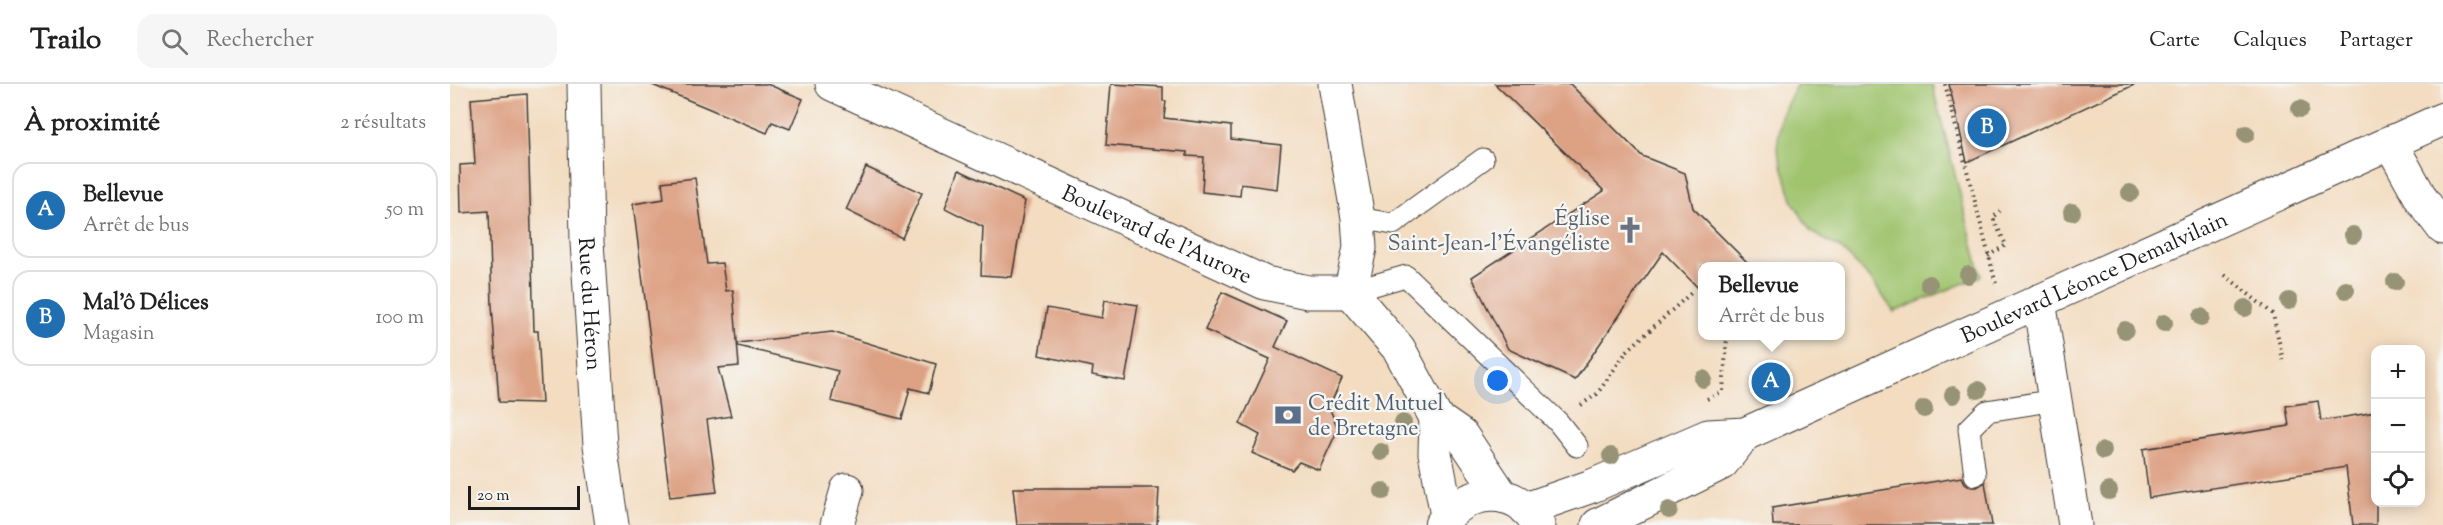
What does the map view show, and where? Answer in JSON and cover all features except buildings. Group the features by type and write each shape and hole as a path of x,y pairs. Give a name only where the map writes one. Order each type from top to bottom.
{"street":[{"name":"Rue du Héron","path":"584,84 587,242 600,445 612,525"},
{"name":"Boulevard de l'Aurore","path":"832,84 1265,283 1308,292 1350,292"},
{"path":"1335,84 1358,218 1360,248 1350,292 1399,349 1436,418 1462,436 1522,510"},
{"name":"Boulevard Léonce Demalvilain","path":"1444,520 1460,504 1475,497 1522,510 1592,486 1708,436 1745,434 2443,118"},
{"path":"2390,142 2422,200 2443,228"},
{"path":"2039,302 2075,525"},
{"path":"1436,418 1435,453 1444,520"},
{"name":"Boulevard Léonce Demalvilain","path":"1599,525 1722,463 1745,434"},
{"path":"837,525 847,490"}],"lane":[{"path":"1358,218 1393,224 1483,159"},
{"path":"1350,292 1406,276 1558,422 1577,446"},
{"path":"1975,475 1969,429 1987,411 2055,400"}],"path":[{"path":"1945,84 1988,256 2006,316"},
{"path":"1988,256 2006,245 1993,218 2000,211"},
{"path":"2225,276 2273,314 2283,360"},
{"path":"1558,422 1598,394 1628,351 1691,293"},
{"path":"1702,401 1723,391 1727,340"}],"green space":[{"path":"1797,84 1932,84 1981,276 1894,312 1870,278 1840,248 1811,232 1792,200 1777,148 1781,116"}],"place":[{"name":"Mal'ô Délices","path":"1987,128"},
{"name":"Église Saint-Jean-l'Évangéliste","path":"1630,230"},
{"name":"Bellevue","path":"1771,382"},
{"name":"Crédit Mutuel de Bretagne","path":"1288,415"}]}
